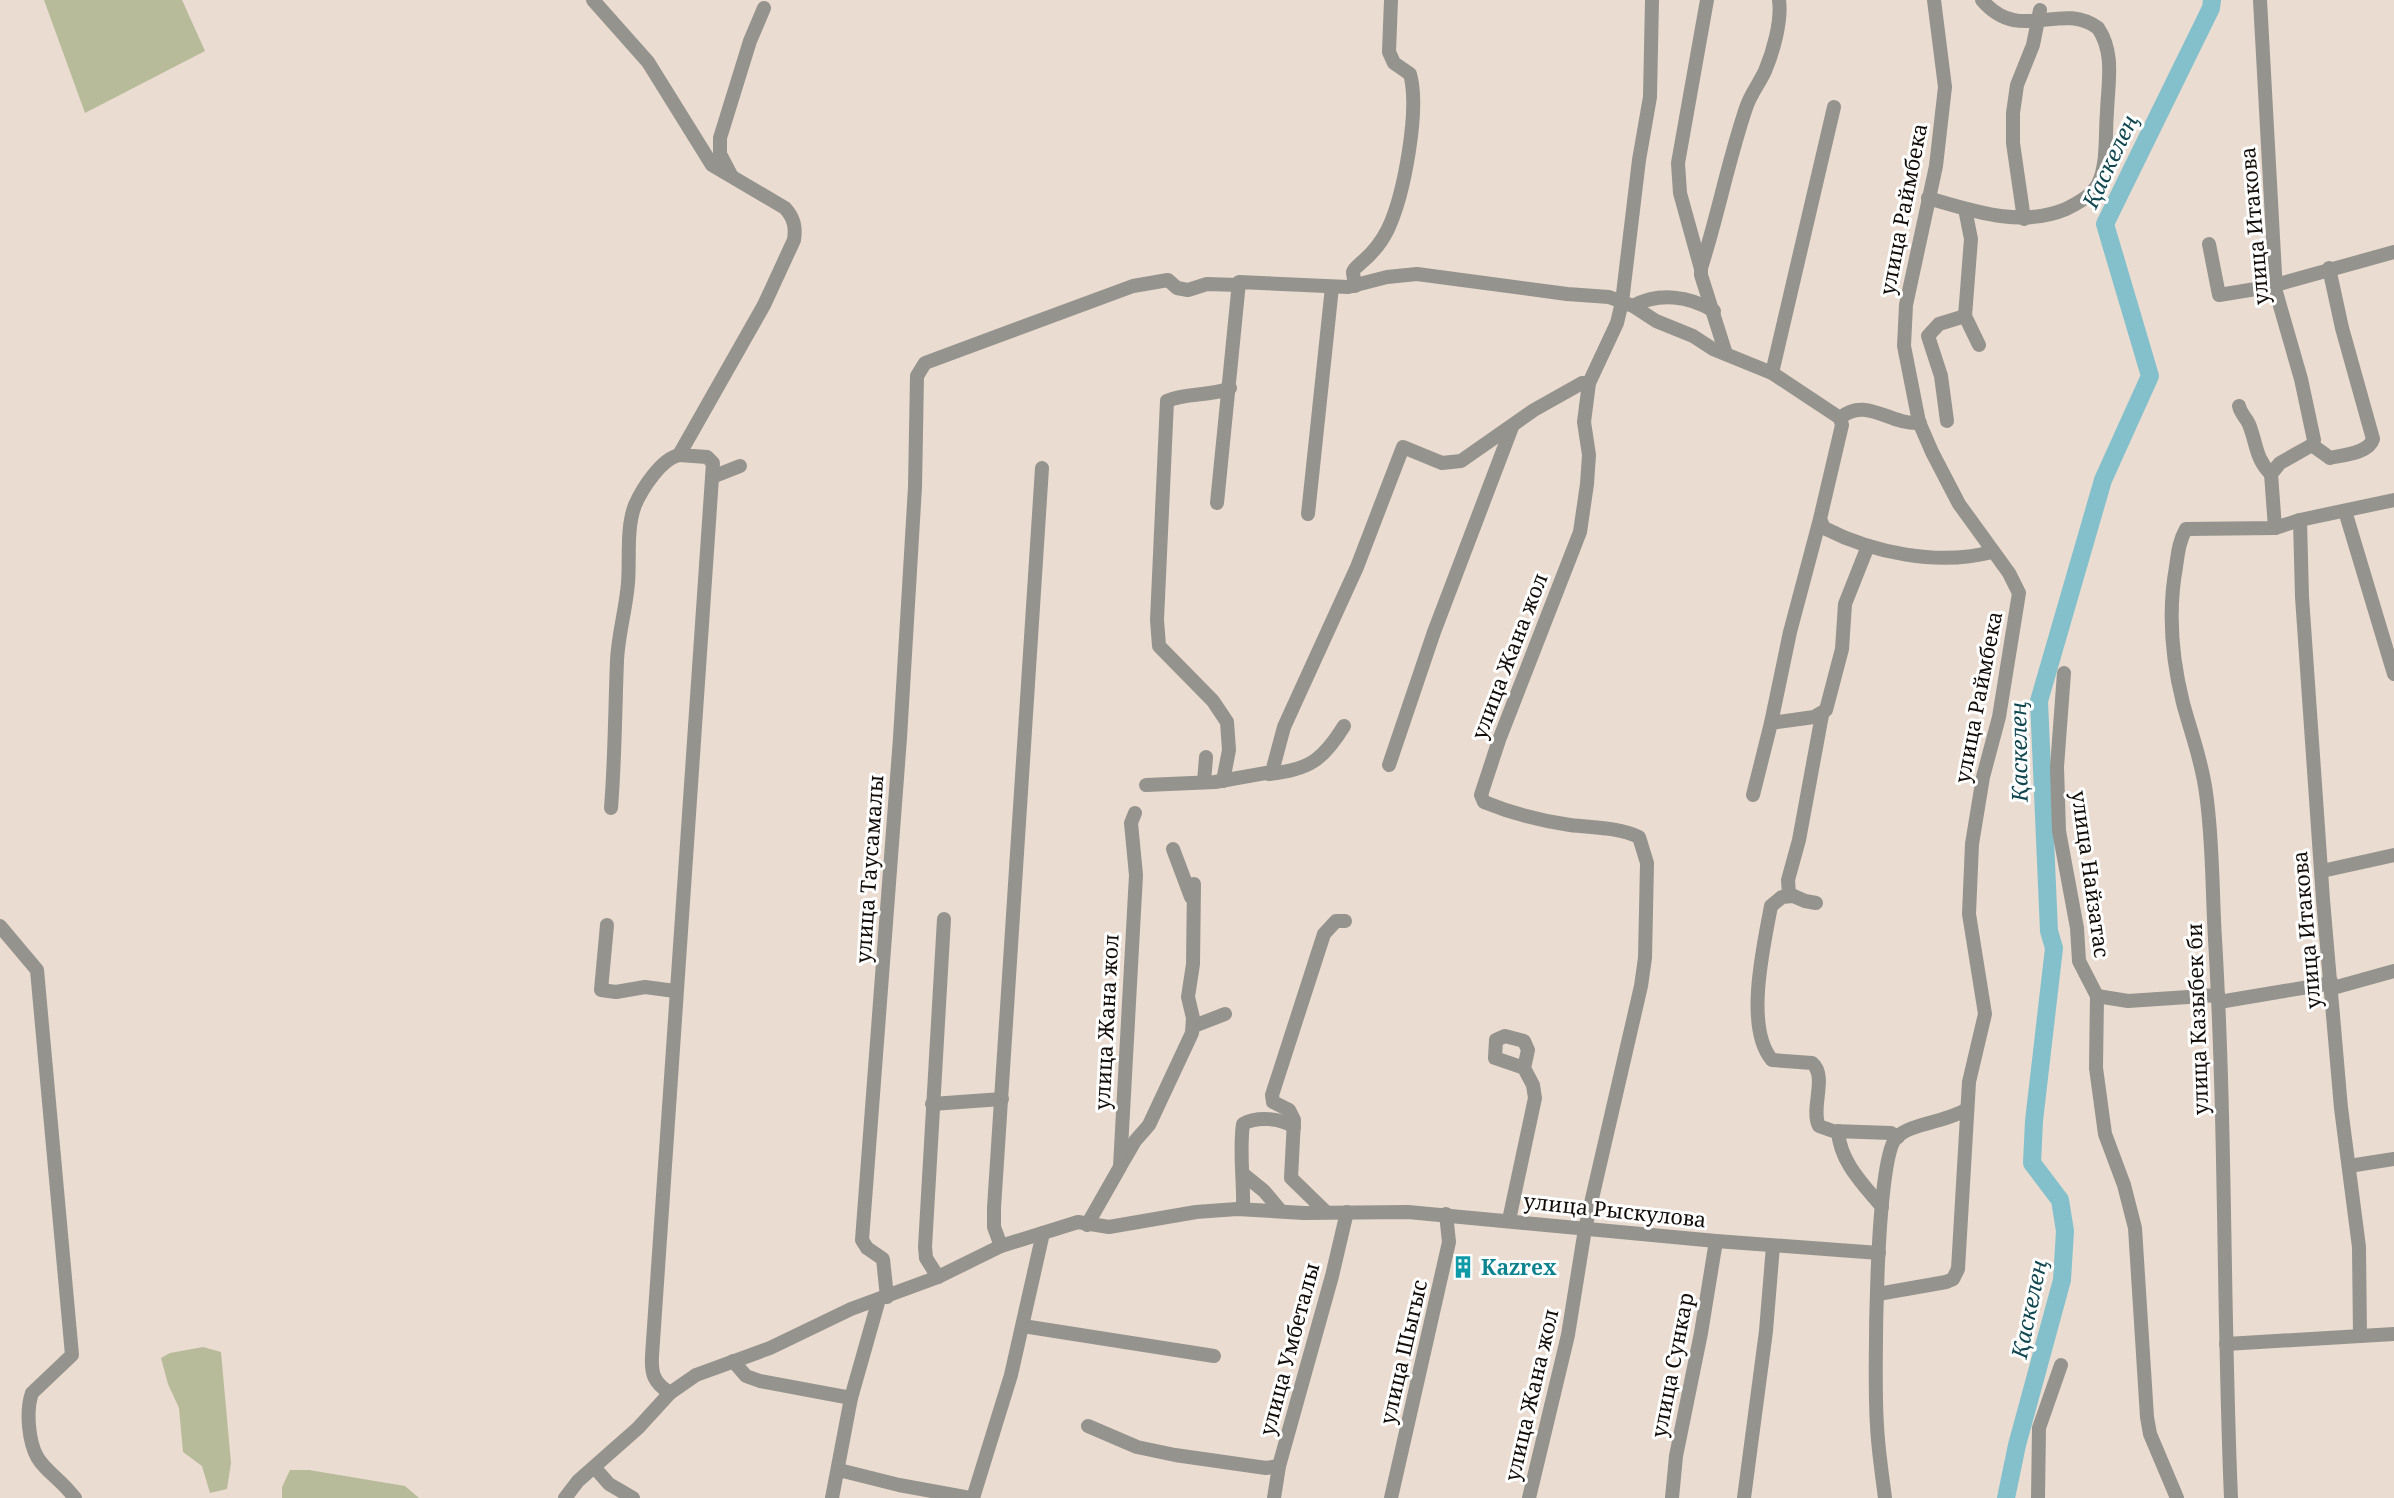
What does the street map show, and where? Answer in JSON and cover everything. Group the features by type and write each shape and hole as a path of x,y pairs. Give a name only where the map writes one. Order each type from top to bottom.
{"street":[{"path":"593,0 648,62 712,165 785,208 792,216 794,240 764,304 679,455"},
{"path":"1355,286 1353,272 1355,268 1373,253 1388,229 1400,192 1413,119 1414,87 1410,74 1394,63 1389,52 1390,0"},
{"name":"улица Жана жол","path":"1529,1498 1568,1335 1585,1229 1641,986 1645,958 1647,863 1639,837 1623,829 1570,825 1528,817 1484,802 1481,795 1491,761 1580,532 1589,455 1584,422 1588,383 1628,304 1639,160 1650,97 1652,0"},
{"path":"1707,0 1678,177 1680,193 1726,354"},
{"path":"1779,0 1781,15"},
{"path":"1701,269 1715,228 1728,168 1746,106 1765,71 1786,0"},
{"name":"улица Раймбека","path":"1878,1294 1946,1282 1953,1279 1958,1269 1969,1082 1985,1014 1969,914 1972,844 1983,777 1999,717 2019,593 2009,573 1959,504 1932,452 1920,423 1904,346 1906,305 1936,165 1945,87 1934,0"},
{"path":"1928,198 1965,209 2024,219 2050,215 2075,204 2092,192 2099,182 2104,147 2108,45 2097,26 2078,7 2066,4 2014,16 1999,14 1982,0"},
{"name":"улица Итакова","path":"2260,0 2276,284 2301,379 2314,440 2312,445"},
{"path":"731,176 720,154 720,138 750,41 764,8"},
{"path":"2024,219 2013,143 2013,113 2017,85 2033,45 2040,10"},
{"path":"1772,373 1834,107"},
{"path":"1965,209 1971,239 1965,316 1979,345"},
{"path":"2209,244 2219,295 2276,284 2394,252"},
{"path":"2271,474 2280,463 2312,445 2330,458 2360,450 2369,446 2373,439 2342,328 2329,268"},
{"path":"1218,502 1239,282 1355,286 1387,277 1417,274 1567,294 1609,297 1628,304 1656,321 1693,336 1726,354 1772,373 1840,418 1842,425 1790,632 1754,795"},
{"name":"улица Таусамалы","path":"832,1498 851,1398 883,1298 884,1259 867,1248 862,1240 900,738 917,434 917,376 925,363 1107,294 1153,281 1168,280 1177,288 1188,290 1207,284 1238,285"},
{"path":"1308,514 1332,287"},
{"path":"1628,304 1652,298 1672,297 1684,298 1714,311"},
{"path":"1947,421 1941,376 1928,336 1939,324 1965,316"},
{"path":"1269,774 1274,769 1284,727 1357,567 1403,447 1448,464 1461,460 1565,392 1582,382 1588,383"},
{"path":"1223,781 1229,750 1227,723 1213,701 1159,646 1157,638 1167,401 1178,396 1211,395 1230,388"},
{"path":"2239,406 2244,419 2250,423 2260,463 2271,474 2275,528 2300,520 2394,500"},
{"path":"1840,418 1850,410 1859,408 1904,422 1920,423"},
{"path":"1389,765 1434,632 1512,427"},
{"path":"611,808 616,754 617,662 628,585 632,516 635,504 669,458 679,455 711,459 712,477 675,991 651,1370 655,1382 670,1393"},
{"path":"712,477 740,466"},
{"path":"1001,1246 994,1227 994,1208 1042,468"},
{"path":"2344,511 2394,674"},
{"path":"1820,519 1824,528 1868,546 1893,552 1961,559 1992,552"},
{"name":"улица Итакова","path":"2300,520 2302,609 2341,1108 2359,1247 2360,1336"},
{"name":"улица Казыбек би","path":"2231,1498 2226,1344 2222,1057 2213,872 2206,792 2198,749 2182,700 2172,636 2172,588 2180,543 2186,529 2275,528"},
{"path":"1793,896 1788,890 1788,880 1799,840 1822,715 1829,702 1842,649 1845,604 1868,546"},
{"name":"улица Найзатас","path":"2064,673 2057,766 2059,831 2077,928 2079,960 2097,996 2096,1068 2105,1134 2124,1185 2135,1228 2150,1434 2177,1498"},
{"path":"1771,723 1822,715"},
{"path":"1146,785 1223,781 1292,772 1329,752 1344,726"},
{"path":"1203,782 1206,757"},
{"name":"улица Жана жол","path":"1087,1225 1120,1167 1136,875 1131,823 1135,813"},
{"path":"1173,849 1195,904"},
{"path":"2322,871 2394,855"},
{"path":"1120,1167 1135,1141 1149,1125 1197,1021 1188,997 1193,964 1194,884"},
{"path":"1816,903 1793,896 1782,897 1771,906 1761,968 1760,1034 1766,1053 1772,1060 1812,1063 1816,1066 1819,1077 1816,1120 1819,1126 1838,1131 1891,1133 1898,1137"},
{"path":"938,1277 926,1258 925,1247 944,919"},
{"path":"1326,1212 1291,1178 1294,1127 1289,1110 1275,1104 1272,1095 1324,934 1336,921 1345,921"},
{"path":"607,925 602,990 616,992 645,987 675,991"},
{"path":"0,926 37,970 72,1355 32,1393 29,1402 30,1441 37,1460 75,1498"},
{"path":"2097,996 2128,1001 2218,998 2333,986 2394,971"},
{"path":"1197,1021 1225,1014"},
{"path":"1509,1220 1534,1105 1533,1085 1524,1068"},
{"path":"932,1104 1002,1099"},
{"path":"1885,1498 1877,1425 1875,1350 1882,1207 1890,1147 1898,1137 1956,1117 1967,1109"},
{"path":"1243,1209 1243,1174 1240,1160 1243,1124 1251,1120 1263,1119 1281,1121 1294,1127"},
{"path":"1838,1131 1843,1154 1852,1171 1882,1207"},
{"path":"2349,1166 2394,1159"},
{"path":"1243,1174 1264,1191 1280,1210"},
{"name":"улица Рыскулова","path":"565,1498 578,1481 595,1468 670,1393 696,1375 938,1277 1001,1246 1078,1222 1087,1225 1117,1226 1196,1212 1243,1209 1446,1214 1716,1241 1879,1252"},
{"name":"улица Умбеталы","path":"1274,1498 1279,1466 1332,1276 1347,1212"},
{"name":"улица Шыгыс","path":"1391,1498 1449,1242 1446,1214"},
{"path":"839,1470 899,1485 971,1498 1023,1326 1043,1233"},
{"name":"улица Сункар","path":"1672,1498 1676,1456 1701,1333 1716,1241"},
{"path":"1744,1498 1766,1331 1773,1246"},
{"path":"1023,1326 1214,1356"},
{"path":"2226,1344 2394,1334"},
{"path":"733,1361 746,1376 760,1381 851,1398"},
{"path":"2038,1498 2039,1428 2061,1365"},
{"path":"1089,1426 1137,1447 1175,1455 1266,1468 1279,1466"},
{"path":"595,1468 609,1484 633,1498"}],"green space":[{"path":"44,0 182,0 205,51 85,113"},
{"path":"203,1347 221,1352 231,1463 227,1489 210,1493 202,1466 183,1452 179,1408 168,1384 161,1358 170,1353"},
{"path":"290,1470 309,1470 405,1486 419,1498 282,1498 282,1487"}],"waterway":[{"name":"Қаскелең","path":"2006,1498 2017,1445 2062,1280 2065,1231 2060,1200 2032,1163 2034,1121 2054,948 2049,931 2039,701 2103,480 2150,376 2105,224 2211,8 2212,0"}],"place":[{"name":"Kazrex","path":"1463,1267"}]}
